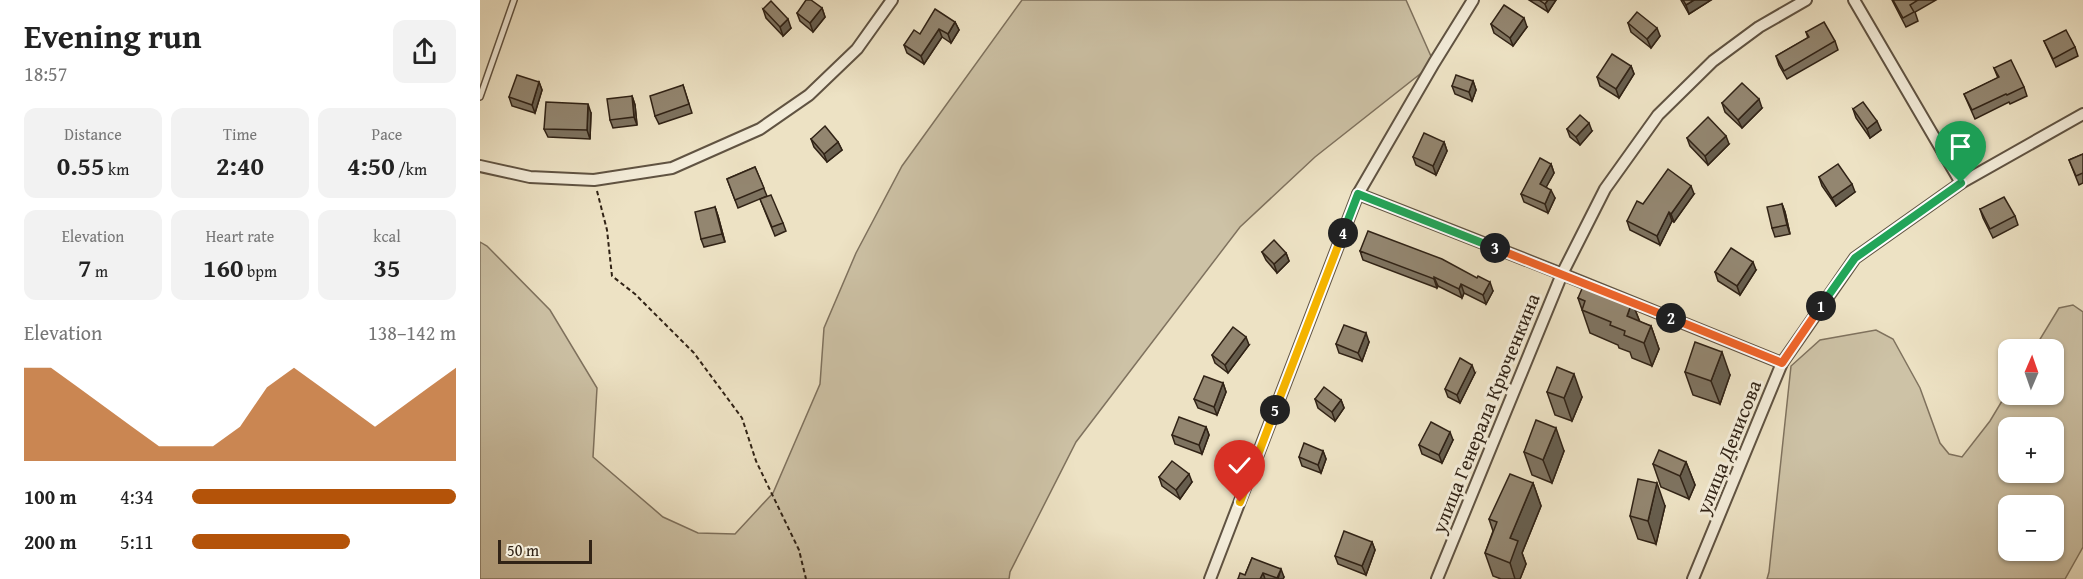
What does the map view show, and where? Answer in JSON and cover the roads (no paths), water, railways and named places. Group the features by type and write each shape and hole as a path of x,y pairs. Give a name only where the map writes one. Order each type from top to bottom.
{"street":[{"path":"480,166 530,177 594,180 672,168 760,129 809,95 857,50 892,0"},
{"path":"1210,579 1358,194 1473,0"},
{"name":"улица Генерала Крюченкина","path":"1437,579 1562,274 1605,189 1658,115 1713,61 1759,27 1806,0"},
{"path":"1854,0 1961,183"},
{"name":"улица Денисова","path":"1693,579 1782,363 1855,258 1961,183 2083,114"},
{"path":"1358,194 1782,363"}],"lane":[{"path":"480,97 514,0"}]}
